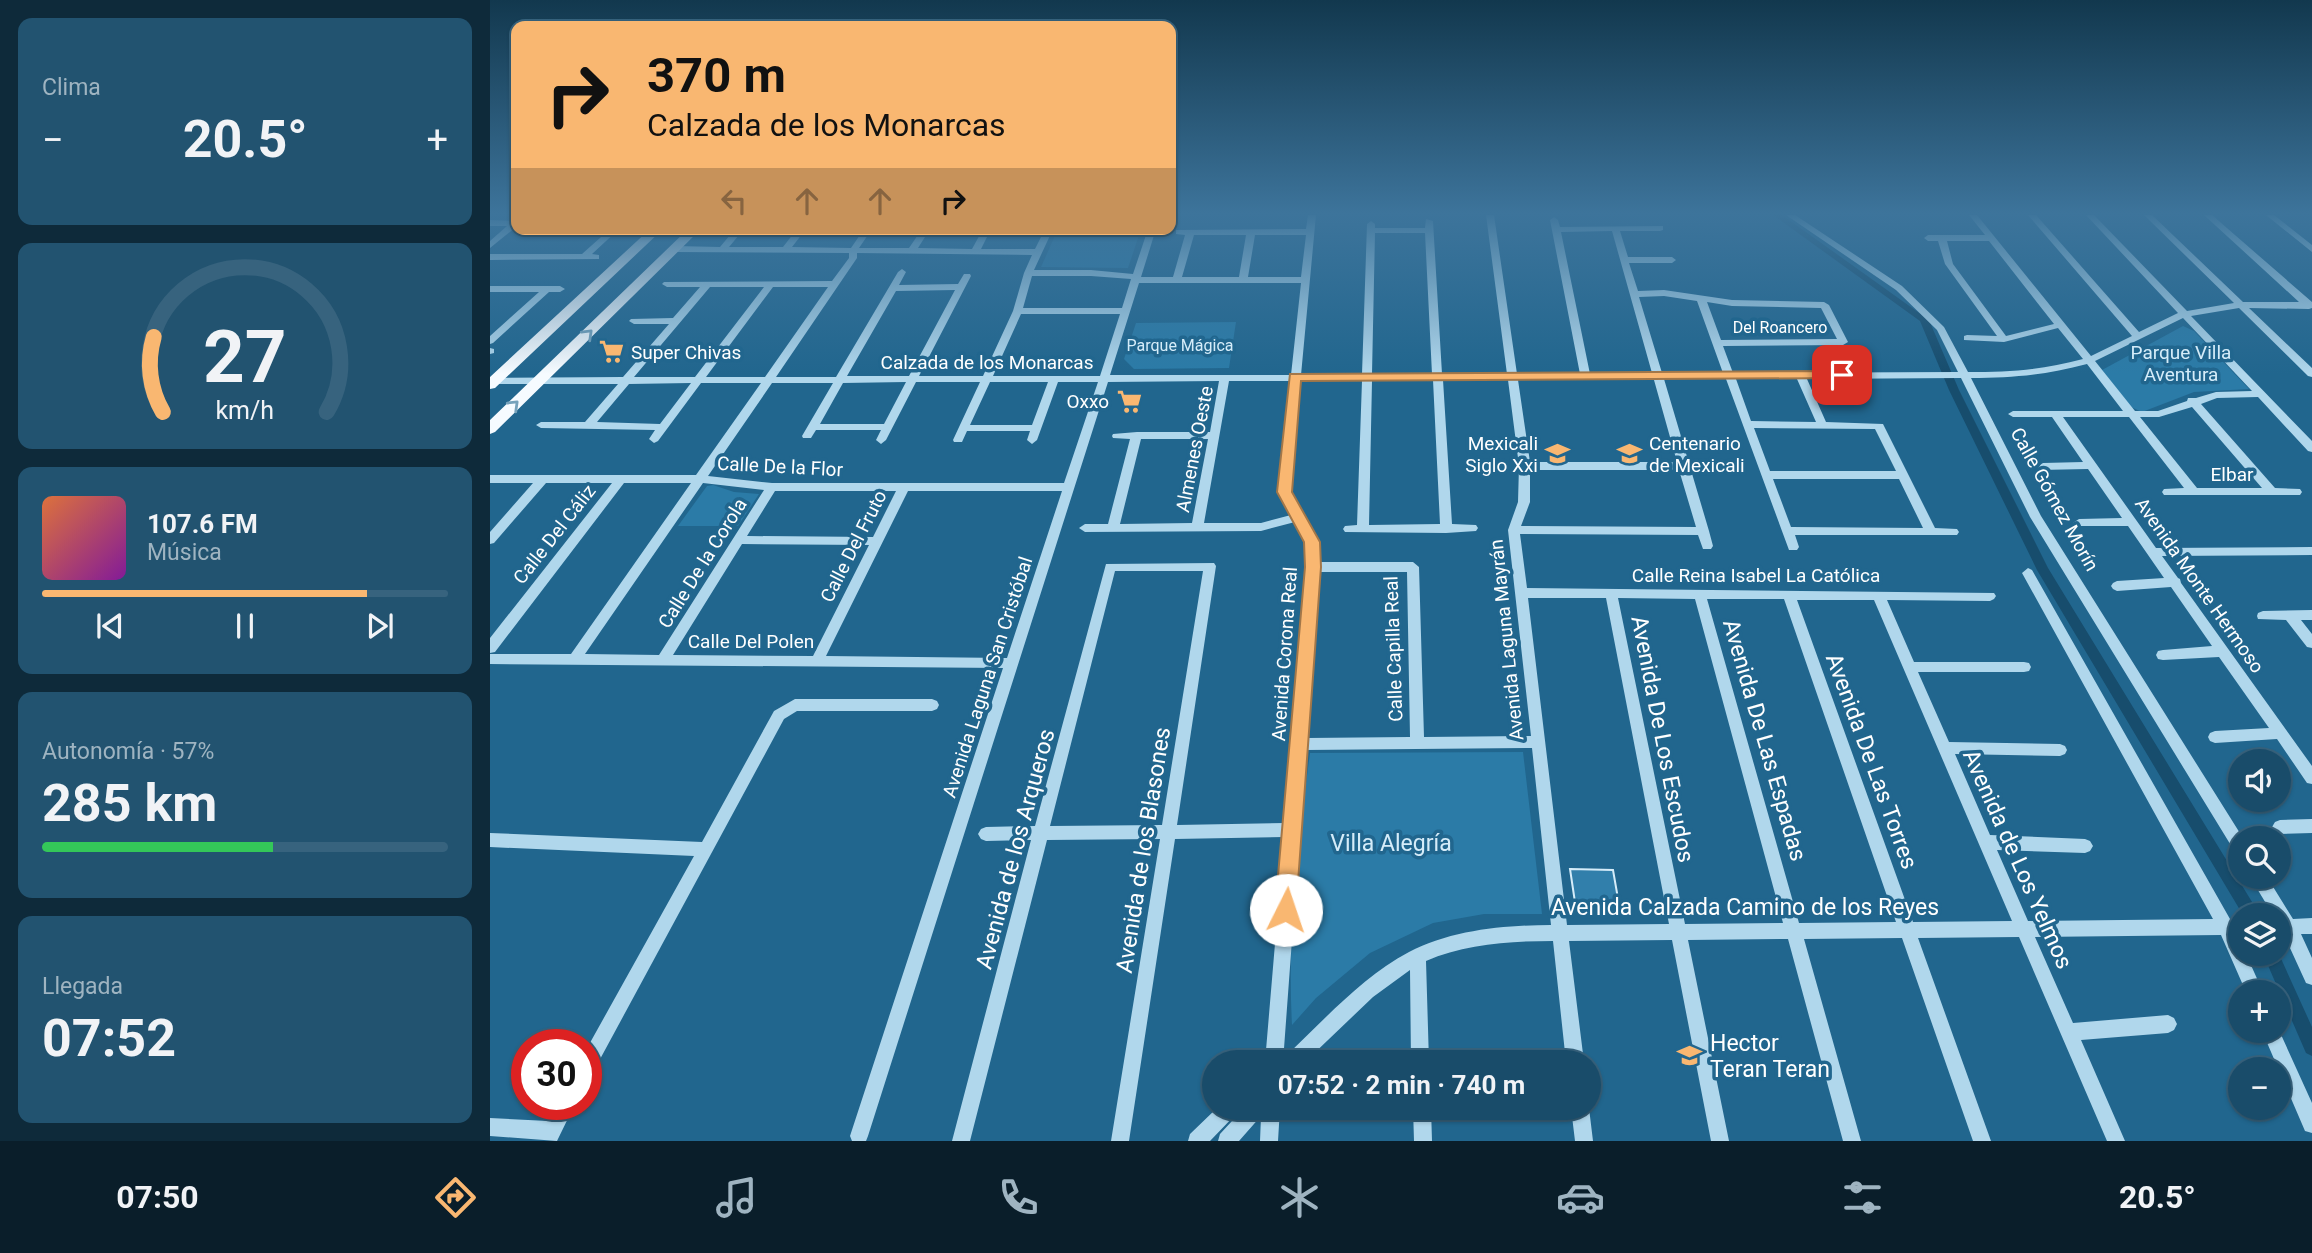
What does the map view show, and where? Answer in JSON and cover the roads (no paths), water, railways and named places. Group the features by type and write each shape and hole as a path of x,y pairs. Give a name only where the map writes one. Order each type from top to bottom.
{"main road":[{"path":"492,382 615,268"},
{"path":"490,429 655,268"}],"street":[{"path":"575,659 846,268"},
{"path":"958,440 1018,311 1030,268"},
{"name":"Avenida Laguna San Cristóbal","path":"859,1136 1102,379 1140,268"},
{"path":"1177,280 1180,268"},
{"path":"1243,280 1245,268"},
{"name":"Avenida Corona Real","path":"1275,1050 1313,567 1312,542 1284,492 1307,268"},
{"path":"1363,528 1370,268"},
{"path":"1432,268 1446,529"},
{"name":"Avenida Laguna Mayrán","path":"1498,268 1525,466 1524,502 1514,530 1574,1050"},
{"path":"1564,268 1586,377"},
{"path":"1626,268 1707,546"},
{"name":"Calle Gómez Morín","path":"1870,268 1899,288 1941,329 2036,517 2228,828"},
{"path":"1952,268 2004,340"},
{"path":"2015,268 2193,491"},
{"path":"2078,268 2137,336"},
{"path":"2141,268 2312,448"},
{"path":"2204,268 2312,374"},
{"path":"2268,268 2311,306"},
{"path":"888,427 810,432 902,272"},
{"path":"1028,273 1091,273 1137,279 1306,280"},
{"path":"881,440 967,276"},
{"path":"667,284 835,284"},
{"path":"588,426 707,284"},
{"path":"654,439 770,285"},
{"path":"893,288 961,287"},
{"path":"490,289 560,289"},
{"path":"490,341 547,289"},
{"path":"1634,294 1664,293 1701,299 1793,547"},
{"name":"Del Roancero","path":"1701,299 1732,303 1824,305 1843,342 1717,343"},
{"name":"Calzada de los Monarcas","path":"492,382 2017,375 2088,361 2184,314 2242,305 2311,306"},
{"path":"1018,311 1125,312"},
{"path":"634,321 675,321"},
{"path":"490,325 507,325"},
{"path":"1967,338 2004,340 2060,325"},
{"path":"1800,375 1822,424"},
{"name":"Almenes Oeste","path":"1196,528 1226,377"},
{"path":"1032,440 1054,379"},
{"path":"2013,414 2159,414 2192,400 2216,395 2260,394"},
{"path":"2192,400 2272,492"},
{"name":"Avenida Monte Hermoso","path":"2056,415 2312,778"},
{"path":"541,425 663,427"},
{"path":"1747,425 1879,426 1931,532"},
{"path":"963,428 1037,428"},
{"path":"1113,528 1137,435"},
{"path":"1117,436 1214,435"},
{"path":"1525,466 1684,466"},
{"path":"2043,467 2092,466"},
{"path":"1766,475 1903,475"},
{"path":"490,540 543,478"},
{"name":"Calle Del Cáliz","path":"490,648 622,478"},
{"name":"Calle De la Flor","path":"490,479 701,479 772,487 1069,487"},
{"name":"Calle De la Corola","path":"663,660 772,487"},
{"name":"Calle Del Fruto","path":"817,661 904,487"},
{"name":"Elbar","path":"2168,492 2296,492"},
{"path":"1085,528 1261,527 1297,517"},
{"path":"2079,523 2133,522"},
{"path":"1349,529 1472,528"},
{"path":"1514,530 1703,531"},
{"path":"1787,531 1953,532"},
{"path":"739,540 877,541"},
{"path":"2155,552 2312,551"},
{"name":"Avenida de los Blasones","path":"1110,567 1210,566 1120,1141"},
{"name":"Avenida de los Arqueros","path":"961,1141 1043,834 1110,567"},
{"name":"Calle Capilla Real","path":"1313,567 1413,567 1417,743"},
{"path":"2028,573 2228,917"},
{"path":"2117,586 2176,582"},
{"name":"Calle Reina Isabel La Católica","path":"1522,593 1990,596"},
{"name":"Avenida De Los Escudos","path":"1611,594 1720,1141"},
{"name":"Avenida De Las Espadas","path":"1700,595 1852,1141"},
{"name":"Avenida De Las Torres","path":"1789,595 1982,1141"},
{"name":"Avenida de Los Yelmos","path":"1878,595 2116,1141"},
{"path":"2263,616 2312,615"},
{"path":"2290,616 2312,643"},
{"path":"2163,655 2223,651"},
{"name":"Calle Del Polen","path":"490,659 1013,663"},
{"path":"1910,667 2024,667"},
{"path":"602,1039 779,715 795,705 932,705"},
{"path":"2215,737 2281,733"},
{"path":"1299,744 1537,742"},
{"path":"1945,748 2060,750"},
{"path":"2291,827 2312,826"},
{"path":"986,834 1292,830"},
{"path":"490,840 706,849"},
{"path":"1986,842 2085,846"},
{"path":"2291,927 2312,926"},
{"name":"Avenida Calzada Camino de los Reyes","path":"1305,1050 1393,970 1418,956 1466,941 1527,933 2228,927"},
{"path":"2291,942 2312,977"},
{"path":"1418,956 1420,1050"},
{"path":"2070,1032 2168,1024"},
{"path":"2276,1043 2312,1124"},
{"path":"490,1127 549,1136 558,1120"},
{"path":"1197,1141 1218,1120"},
{"path":"1227,1141 1245,1120"},
{"path":"1269,1141 1270,1120"},
{"path":"1422,1120 1423,1141"},
{"path":"1581,1120 1584,1141"}],"waterway":[{"path":"1852,268 1924,320 1954,390 2043,570 2245,903"},
{"path":"2276,966 2312,1047"}],"place":[{"name":"Super Chivas","path":"611,352"},
{"name":"Oxxo","path":"1129,401"},
{"name":"Mexicali Siglo Xxi","path":"1558,454"},
{"name":"Centenario de Mexicali","path":"1629,454"},
{"name":"Hector Teran Teran","path":"1690,1056"}],"park label":[{"name":"Parque Mágica","path":"1180,345"},
{"name":"Parque Villa Aventura","path":"2181,363"},
{"name":"Villa Alegría","path":"1391,843"}]}
